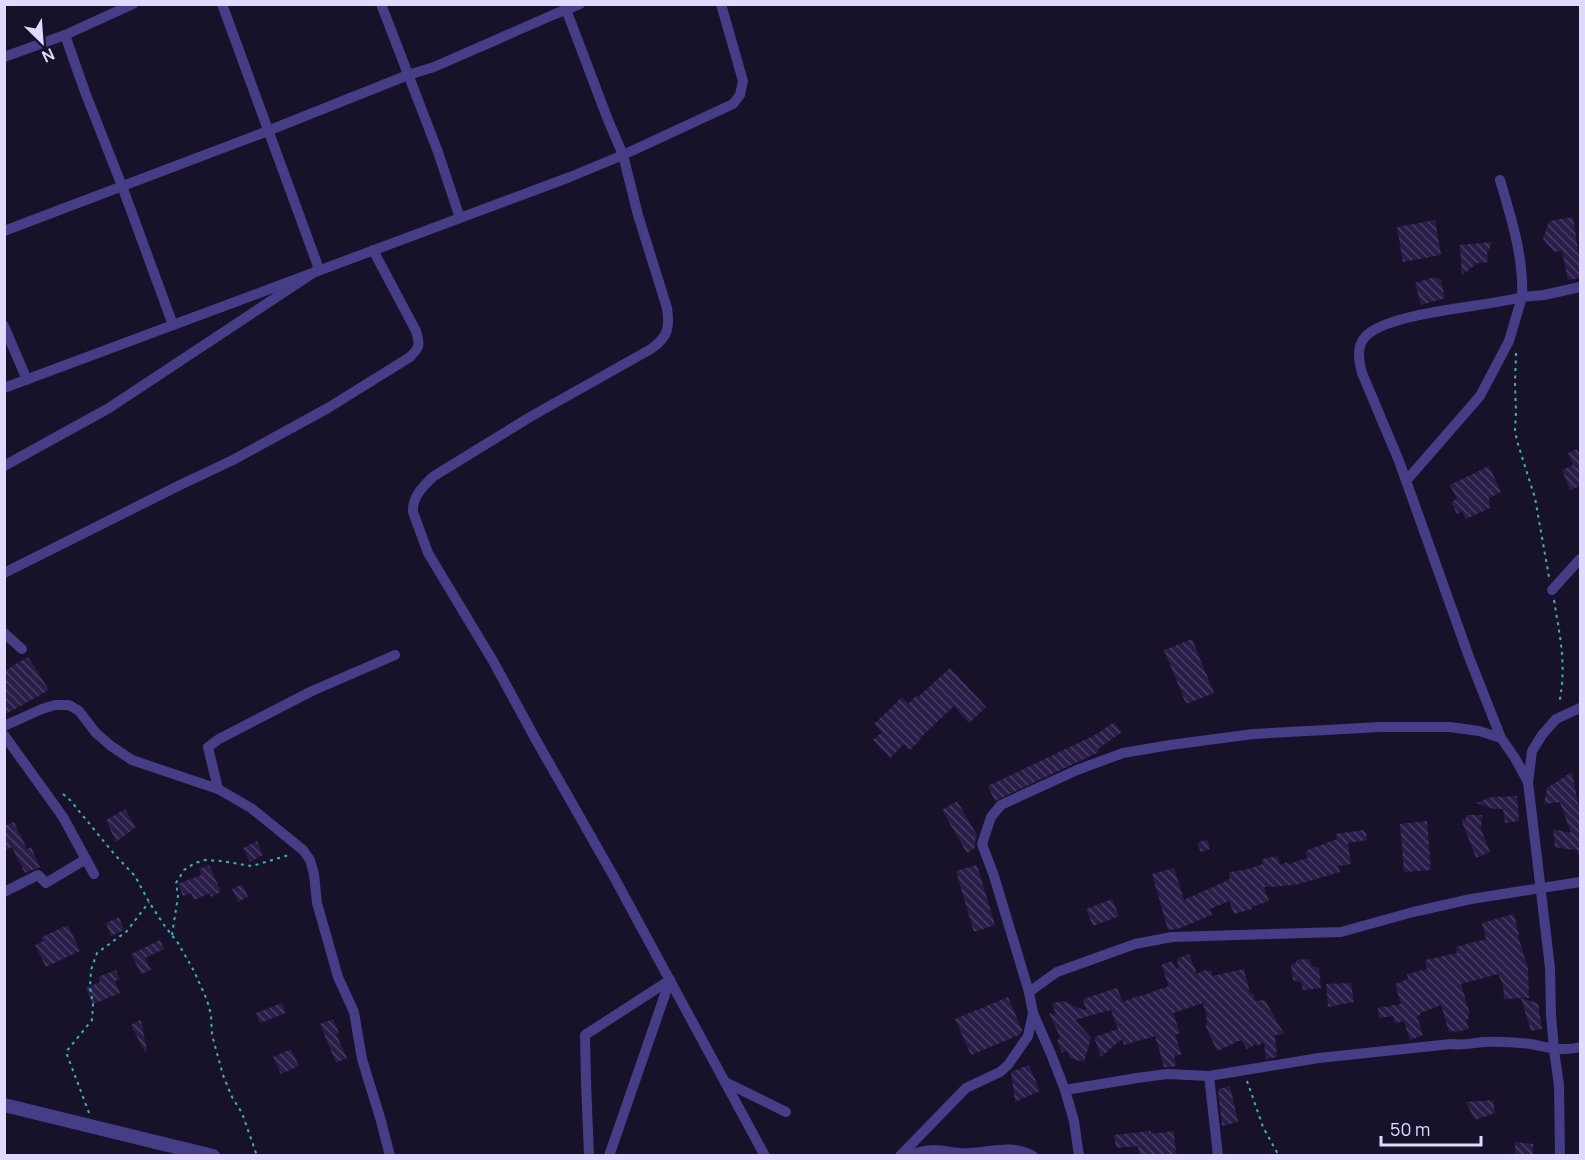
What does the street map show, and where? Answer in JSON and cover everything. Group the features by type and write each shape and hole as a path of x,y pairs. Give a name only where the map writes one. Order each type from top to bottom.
{"street":[{"path":"4,57 65,35 133,4"},
{"path":"222,4 319,269"},
{"path":"381,4 438,152 460,218"},
{"path":"4,231 408,75 434,68 566,7 580,4"},
{"path":"4,388 623,155 733,104 740,95 743,81 721,4"},
{"path":"566,7 623,155 638,215 667,308 668,329 663,339 642,355 530,417 434,476 418,493 412,507 428,553 493,661 614,877 765,1155"},
{"path":"65,35 173,325"},
{"path":"1406,481 1480,396 1509,341 1522,297 1523,285 1510,214 1500,180"},
{"path":"4,573 180,484 243,455 328,408 410,357 418,348 419,341 416,331 373,250"},
{"path":"4,466 109,408 319,269"},
{"path":"1528,782 1501,738 1469,657 1406,481 1358,360 1359,348 1364,338 1389,323 1581,287"},
{"path":"4,326 27,380"},
{"path":"1552,590 1581,559"},
{"path":"4,633 22,650"},
{"path":"218,789 208,747 219,739 312,691 395,656"},
{"path":"4,726 42,709 55,705 69,705 79,711 96,733 132,760 218,789 252,808 303,850 310,860 314,874 317,903 338,977 354,1012 362,1059 390,1155"},
{"path":"1560,1155 1559,1084 1551,1015 1550,968 1528,782 1532,751 1542,735 1556,718 1581,708"},
{"path":"1079,1155 1074,1121 1065,1090 1033,1013 1029,992 994,876 982,844 991,817 1001,805 1095,763 1124,753 1170,745 1253,734 1381,727 1450,727 1479,731 1501,738"},
{"path":"4,735 63,817 94,874"},
{"path":"4,892 38,875 46,883 86,858"},
{"path":"1029,992 1057,972 1135,944 1172,937 1341,932 1471,898 1581,882"},
{"path":"589,1155 585,1035 670,980"},
{"path":"609,1155 670,980"},
{"path":"900,1155 966,1088 1000,1072 1008,1065 1028,1035 1033,1013"},
{"path":"1065,1090 1167,1074 1209,1076 1319,1058 1451,1044 1508,1042 1554,1050 1581,1047"},
{"path":"1209,1076 1218,1155"},
{"path":"725,1082 786,1112"},
{"path":"4,1105 213,1155"},
{"path":"909,1155 922,1150 967,1154 1008,1148 1026,1151 1033,1155"}],"path":[{"path":"1517,345 1515,430 1535,498 1564,658 1563,686 1556,718"},
{"path":"62,793 135,876 149,902 194,971 207,1000 211,1015 212,1035 223,1075 242,1113 257,1155"},
{"path":"172,936 178,896 176,883 184,870 205,860 252,866 303,850"},
{"path":"94,1127 66,1052 92,1020 91,970 97,953 127,931 149,902"},
{"path":"1244,1071 1263,1127 1279,1155"}],"building":[{"path":"1573,217 1579,257 1581,256 1581,278 1568,280 1562,251 1554,252 1543,239 1549,221"},
{"path":"1435,220 1441,255 1403,262 1397,227"},
{"path":"1492,242 1487,254 1488,262 1478,263 1462,275 1460,245"},
{"path":"1434,277 1441,280 1445,298 1421,305 1415,283"},
{"path":"1577,449 1581,457 1581,486 1570,490 1562,470 1573,465 1568,453"},
{"path":"1489,466 1501,492 1489,498 1490,508 1466,519 1462,511 1457,514 1451,502 1457,499 1450,485"},
{"path":"1192,639 1214,693 1186,704 1164,650"},
{"path":"28,657 49,690 4,715 4,671"},
{"path":"950,668 986,707 969,723 954,706 910,750 904,744 890,758 873,740 882,732 874,724 902,697 908,704"},
{"path":"1114,722 1122,732 1098,749 1099,752 995,801 988,786 1095,735"},
{"path":"1572,772 1581,818 1581,856 1576,849 1555,847 1553,829 1571,833 1560,802 1544,804 1547,788"},
{"path":"1517,796 1519,821 1505,823 1503,809 1494,809 1476,803 1492,797"},
{"path":"957,801 977,835 975,848 967,853 942,810"},
{"path":"125,809 136,827 116,842 106,820"},
{"path":"1466,815 1482,815 1481,829 1490,852 1476,858 1461,819 1466,819"},
{"path":"1427,821 1431,870 1404,872 1400,824"},
{"path":"14,822 27,849 31,847 40,867 25,873 12,847 4,851 4,826"},
{"path":"1363,830 1367,840 1348,843 1351,864 1338,866 1340,872 1296,885 1264,887 1269,901 1252,907 1252,909 1234,914 1229,901 1210,909 1212,915 1178,929 1168,930 1152,874 1174,868 1184,900 1230,879 1229,872 1263,864 1262,859 1278,856 1280,865 1287,862 1288,864 1308,858 1305,851 1337,839 1336,834"},
{"path":"1207,839 1210,849 1201,852 1197,843"},
{"path":"257,841 263,855 250,862 243,848"},
{"path":"209,865 221,892 211,897 210,893 194,900 191,893 183,896 178,884 201,875 199,869"},
{"path":"977,865 995,925 974,932 956,871"},
{"path":"242,884 248,897 238,902 232,889"},
{"path":"1112,899 1119,916 1093,926 1086,909"},
{"path":"1514,914 1528,968 1529,998 1504,999 1503,985 1498,974 1461,984 1470,1014 1469,1019 1466,1020 1469,1029 1449,1032 1441,1005 1417,1016 1423,1035 1410,1040 1404,1021 1394,1023 1393,1016 1379,1018 1378,1008 1401,1004 1395,984 1408,979 1407,974 1427,969 1425,960 1457,953 1456,947 1486,939 1482,923"},
{"path":"119,917 124,930 111,936 106,923"},
{"path":"68,925 80,951 46,967 35,945 43,941 42,937"},
{"path":"160,940 164,949 145,958 151,970 141,974 131,954"},
{"path":"1189,954 1197,974 1205,970 1212,971 1212,976 1244,969 1250,993 1254,994 1255,1001 1265,1000 1284,1034 1275,1035 1277,1057 1266,1059 1264,1043 1247,1049 1241,1040 1217,1051 1206,1027 1207,1018 1203,1003 1173,1013 1180,1033 1175,1035 1182,1054 1174,1057 1176,1065 1173,1067 1164,1067 1155,1036 1124,1045 1122,1039 1101,1057 1094,1037 1118,1029 1111,1010 1075,1020 1091,1038 1084,1062 1070,1058 1067,1051 1062,1053 1057,1041 1060,1037 1049,1013 1056,1015 1052,1003 1063,1001 1086,1011 1083,999 1117,988 1123,1002 1169,986 1161,965 1172,961 1176,969 1179,967 1177,959"},
{"path":"1309,959 1312,966 1319,968 1321,988 1303,990 1301,982 1293,980 1291,965 1296,963 1296,960"},
{"path":"116,970 120,979 115,981 120,993 93,1004 86,988 100,982 98,977"},
{"path":"1351,983 1354,1002 1328,1007 1326,984"},
{"path":"1008,997 1022,1030 1021,1033 971,1055 955,1019"},
{"path":"1521,998 1538,1003 1542,1029 1531,1031"},
{"path":"282,1003 286,1013 260,1023 256,1013"},
{"path":"333,1019 339,1033 336,1034 347,1058 336,1063 320,1024"},
{"path":"141,1020 147,1051 145,1052 131,1025"},
{"path":"291,1049 299,1066 281,1074 273,1057"},
{"path":"1029,1065 1040,1091 1015,1102 1011,1072"},
{"path":"1230,1086 1238,1122 1222,1126 1218,1089"},
{"path":"1493,1100 1495,1113 1475,1120 1466,1102"},
{"path":"1151,1131 1151,1134 1174,1131 1176,1155 1139,1155 1138,1146 1116,1148 1114,1135"},
{"path":"1515,1142 1533,1144 1533,1155 1515,1155"}]}
